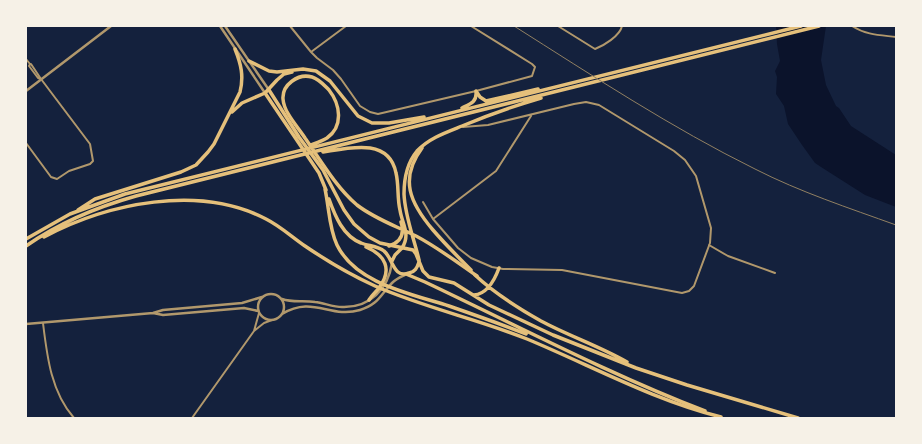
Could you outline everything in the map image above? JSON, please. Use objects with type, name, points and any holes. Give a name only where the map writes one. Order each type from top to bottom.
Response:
[{"type":"highway","points":[[26,247],[45,234],[67,222],[114,203],[142,195],[572,88],[762,38],[801,26]]},
{"type":"highway","points":[[70,214],[125,194],[549,88],[819,26]]},
{"type":"highway","points":[[221,130],[238,97],[242,84],[241,68],[235,49]]},
{"type":"highway","points":[[249,61],[269,71],[277,72],[303,69],[316,71],[326,78],[358,116],[372,123],[389,123],[447,114]]},
{"type":"highway","points":[[26,239],[95,199],[191,168],[208,152],[230,114],[238,106],[267,91],[284,74],[303,69]]},
{"type":"highway","points":[[297,151],[328,138],[335,130],[339,119],[338,108],[331,93],[321,82],[309,76],[301,77],[292,81],[286,87],[283,95],[287,112],[301,136]]},
{"type":"highway","points":[[476,91],[480,97],[486,101],[532,90],[549,88]]},
{"type":"highway","points":[[406,274],[415,270],[419,261],[404,201],[406,176],[413,157],[425,143],[458,127],[498,112],[572,88]]},
{"type":"highway","points":[[267,91],[321,165],[340,188],[365,211],[380,220],[427,242],[541,321],[615,355],[636,368]]},
{"type":"highway","points":[[267,91],[294,138],[321,178],[340,225],[350,236],[380,255],[383,259],[386,267],[386,274],[379,289],[368,300]]},
{"type":"highway","points":[[454,112],[473,102],[476,99],[476,91]]},
{"type":"highway","points":[[425,143],[412,166],[409,179],[412,198],[416,208],[431,228],[476,276]]},
{"type":"highway","points":[[300,155],[360,147],[372,148],[382,152],[390,160],[395,169],[403,230],[402,237],[397,243],[389,246]]},
{"type":"highway","points":[[321,165],[346,213],[354,224],[369,237],[389,246],[413,250],[424,273],[430,277],[454,283],[489,305],[528,324],[636,368],[727,398],[798,418]]},
{"type":"highway","points":[[325,189],[332,229],[337,246],[353,266],[377,281],[396,289],[544,340]]},
{"type":"highway","points":[[26,247],[69,225],[119,208],[165,201],[206,202],[244,209],[278,226],[334,265],[374,286],[519,336],[648,393],[722,418]]},
{"type":"highway","points":[[392,262],[394,255],[402,248],[406,239],[406,231],[402,220]]},
{"type":"highway","points":[[362,244],[381,249],[388,254],[397,271],[425,282],[643,386],[722,418]]},
{"type":"highway","points":[[474,296],[483,293],[489,286],[499,268]]},
{"type":"street","points":[[26,90],[111,26]]},
{"type":"street","points":[[220,26],[235,49],[267,91]]},
{"type":"street","points":[[225,26],[267,91]]},
{"type":"street","points":[[290,26],[311,52],[333,70],[341,79],[360,106],[370,112],[378,114],[476,91],[529,77],[534,73],[534,67],[532,64],[471,26]]},
{"type":"street","points":[[311,52],[346,26]]},
{"type":"street","points":[[558,26],[595,49],[599,48],[619,33],[622,26]]},
{"type":"street","points":[[852,26],[869,34],[896,36]]},
{"type":"street","points":[[26,59],[30,64],[32,64],[41,79],[90,144],[93,161],[90,164],[69,171],[57,179],[51,177],[26,143]]},
{"type":"street","points":[[423,202],[451,241],[462,252],[482,263],[499,268],[562,270],[629,284],[685,293],[694,286],[709,245],[711,226],[696,176],[685,160],[674,152],[602,107],[594,103],[586,102],[485,125],[458,127]]},
{"type":"street","points":[[434,219],[496,171],[532,115]]},
{"type":"street","points":[[709,245],[728,256],[775,274]]},
{"type":"street","points":[[26,324],[153,313],[163,310],[242,303],[271,293],[290,302],[307,301],[343,307],[355,306],[377,295],[385,285],[392,262]]},
{"type":"street","points":[[192,418],[254,331],[264,323],[276,319],[282,314],[297,307],[308,306],[342,313],[360,310],[375,302],[384,294],[392,283],[406,274]]},
{"type":"street","points":[[254,331],[258,304],[262,297]]},
{"type":"street","points":[[282,299],[284,306],[282,314]]},
{"type":"street","points":[[153,313],[163,315],[244,308],[258,312],[264,318],[272,320]]},
{"type":"street","points":[[43,322],[52,378],[61,401],[74,418]]},
{"type":"water","points":[[776,26],[826,26],[821,60],[826,85],[836,106],[851,126],[896,155],[896,207],[865,195],[815,163],[788,124],[784,106],[776,94],[777,77],[775,71],[780,61]]},
{"type":"railway","points":[[514,26],[633,101],[724,153],[789,185],[896,225]]}]
